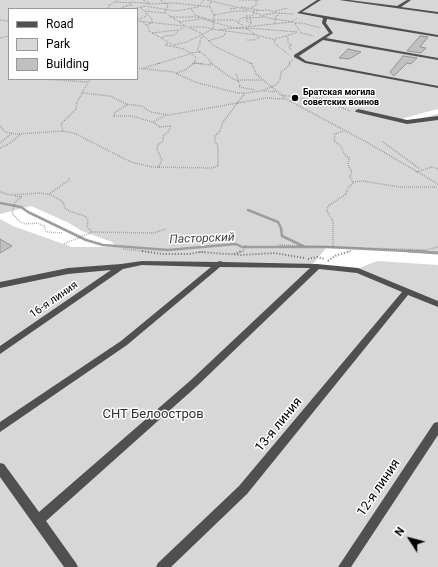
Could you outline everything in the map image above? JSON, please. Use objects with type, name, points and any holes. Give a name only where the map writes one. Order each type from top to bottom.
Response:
[{"type":"street","points":[[299,14],[319,0]]},
{"type":"street","points":[[342,0],[438,12]]},
{"type":"street","points":[[397,8],[409,0]]},
{"type":"street","points":[[299,14],[438,36]]},
{"type":"street","points":[[325,18],[324,23],[331,33],[296,56],[305,62],[438,87]]},
{"type":"street","points":[[323,39],[438,59]]},
{"type":"street","points":[[358,111],[375,114],[402,122],[438,118]]},
{"type":"street","points":[[0,285],[68,271],[122,267],[142,263],[320,265],[358,271],[438,304]]},
{"type":"street","points":[[0,428],[124,343],[220,263]]},
{"type":"street","points":[[38,520],[194,383],[320,265]]},
{"type":"street","name":"16-я линия","points":[[0,351],[122,267]]},
{"type":"street","name":"13-я линия","points":[[162,567],[243,490],[407,291]]},
{"type":"street","name":"12-я линия","points":[[344,567],[438,426]]},
{"type":"street","points":[[0,468],[72,567]]},
{"type":"path","points":[[108,8],[108,6],[118,0]]},
{"type":"path","points":[[143,0],[152,4]]},
{"type":"path","points":[[160,0],[166,3]]},
{"type":"path","points":[[166,0],[168,2],[166,3],[168,6],[166,12],[170,17],[202,34],[208,42],[252,64],[256,74],[280,95],[370,144],[438,184]]},
{"type":"path","points":[[144,6],[176,11],[200,6],[204,0]]},
{"type":"path","points":[[207,0],[248,10],[268,18]]},
{"type":"path","points":[[211,20],[214,15],[248,10],[256,5],[255,2],[258,0],[239,0]]},
{"type":"path","points":[[212,1],[210,6],[214,15]]},
{"type":"path","points":[[116,2],[210,6]]},
{"type":"path","points":[[142,3],[146,2]]},
{"type":"path","points":[[122,8],[132,5],[130,3]]},
{"type":"path","points":[[137,8],[152,4]]},
{"type":"path","points":[[144,11],[151,6],[158,4]]},
{"type":"path","points":[[201,4],[210,6]]},
{"type":"path","points":[[144,6],[141,8],[151,17],[152,22]]},
{"type":"path","points":[[230,9],[251,8],[266,11]]},
{"type":"path","points":[[238,11],[273,11],[288,8]]},
{"type":"path","points":[[191,9],[195,15],[211,20],[213,29]]},
{"type":"path","points":[[144,11],[166,12]]},
{"type":"path","points":[[138,20],[147,13]]},
{"type":"path","points":[[218,30],[232,27],[262,26],[291,22],[297,18],[296,15],[299,14],[276,13],[225,20]]},
{"type":"path","points":[[269,30],[267,27],[273,24],[276,19],[275,17],[283,13]]},
{"type":"path","points":[[190,17],[195,15]]},
{"type":"path","points":[[170,17],[190,17],[232,27],[301,32],[323,39]]},
{"type":"path","points":[[244,17],[268,18],[302,23],[331,31]]},
{"type":"path","points":[[239,22],[241,18]]},
{"type":"path","points":[[248,18],[246,21],[251,23]]},
{"type":"path","points":[[248,18],[251,23]]},
{"type":"path","points":[[179,22],[233,20],[239,22],[238,24],[246,27],[260,37],[274,39],[286,36],[299,29]]},
{"type":"path","points":[[138,21],[174,26],[204,27],[256,35]]},
{"type":"path","points":[[143,22],[152,33],[174,45],[187,42],[202,34],[207,34],[213,29]]},
{"type":"path","points":[[146,25],[152,22]]},
{"type":"path","points":[[246,27],[251,25],[251,23]]},
{"type":"path","points":[[295,23],[301,32]]},
{"type":"path","points":[[162,38],[165,36],[175,35],[186,26]]},
{"type":"path","points":[[152,33],[180,30]]},
{"type":"path","points":[[208,42],[224,36],[226,31]]},
{"type":"path","points":[[289,34],[298,32]]},
{"type":"path","points":[[202,34],[197,50],[206,56],[211,65]]},
{"type":"path","points":[[286,36],[288,38],[288,43],[292,45],[288,47],[293,51]]},
{"type":"path","points":[[247,40],[254,40],[260,37]]},
{"type":"path","points":[[274,39],[274,43],[286,53],[296,56]]},
{"type":"path","points":[[168,43],[165,45],[184,49],[196,58],[194,63]]},
{"type":"path","points":[[143,68],[189,53],[200,52]]},
{"type":"path","points":[[138,68],[176,73],[198,82],[245,94],[272,87],[280,80],[281,72],[290,65],[289,62],[296,56]]},
{"type":"path","points":[[176,73],[185,70],[194,63],[211,65],[238,81],[263,80]]},
{"type":"path","points":[[236,74],[240,87]]},
{"type":"path","points":[[55,80],[87,82],[83,93],[77,102],[76,109],[61,124],[63,131]]},
{"type":"path","points":[[240,87],[276,92]]},
{"type":"path","points":[[235,92],[240,87]]},
{"type":"path","points":[[83,93],[110,96],[130,104],[142,106],[151,112],[166,115]]},
{"type":"path","points":[[0,126],[5,132],[21,134],[63,131],[82,137],[111,154],[131,162],[158,168],[204,169],[218,166],[218,149],[215,142],[215,136],[220,131],[223,122],[245,94]]},
{"type":"path","points":[[280,95],[300,101]]},
{"type":"path","points":[[153,122],[166,115],[266,98],[286,99]]},
{"type":"path","points":[[289,101],[319,98],[347,110],[358,111]]},
{"type":"path","points":[[296,105],[300,101]]},
{"type":"path","points":[[130,104],[125,105],[115,112],[114,116],[132,116],[153,122],[160,127],[171,126],[168,132],[163,136],[163,142],[158,145],[157,149],[162,160],[158,168]]},
{"type":"path","points":[[345,131],[336,134],[334,141],[340,145],[345,155],[349,158],[348,164],[352,172],[350,176],[353,182]]},
{"type":"path","points":[[0,143],[12,133]]},
{"type":"path","points":[[0,148],[9,144],[21,134]]},
{"type":"path","points":[[383,142],[420,170]]},
{"type":"path","points":[[416,172],[432,167],[438,169]]},
{"type":"path","points":[[49,194],[68,180],[69,177]]},
{"type":"path","points":[[333,246],[333,221],[327,211],[328,206],[346,194],[348,188],[353,182],[363,181],[399,187],[438,187]]},
{"type":"path","points":[[0,192],[21,197],[14,205],[12,213],[20,222],[26,224],[37,223],[44,226],[46,232],[62,233]]},
{"type":"path","points":[[14,195],[41,193],[49,194],[60,199],[69,211],[85,216],[88,220],[88,227],[92,232]]},
{"type":"path","points":[[64,244],[92,232],[153,233],[166,230]]},
{"type":"path","points":[[278,245],[426,250],[438,247]]},
{"type":"path","points":[[233,255],[243,251],[246,247]]},
{"type":"path","points":[[122,248],[162,254],[190,254],[200,252],[233,255],[276,253],[307,259],[317,257],[328,260]]},
{"type":"path","points":[[320,265],[335,256],[348,254],[351,250]]},
{"type":"green space","name":"СНТ Белоостров","points":[[0,0],[438,0],[438,109],[404,118],[403,120],[413,120],[438,114],[438,253],[327,247],[311,266],[354,270],[377,261],[438,265],[438,567],[0,567],[0,219],[13,226],[72,247],[117,247],[112,242],[82,231],[69,223],[31,206],[0,214]]},
{"type":"building","points":[[420,36],[428,37],[420,47],[426,48],[421,53],[407,51]]},
{"type":"building","points":[[348,49],[361,52],[349,59],[339,58]]},
{"type":"building","points":[[403,56],[417,58],[411,64],[407,63],[394,76],[390,72]]},
{"type":"building","points":[[0,239],[12,246],[0,253]]},
{"type":"waterway","name":"Пасторский","points":[[0,203],[21,207],[28,212],[86,240],[103,245],[168,250],[236,244],[242,247],[327,247],[414,251]]},
{"type":"waterway","points":[[248,210],[278,222],[281,228],[282,236],[303,246]]},
{"type":"waterway","name":"Пасторский","points":[[409,251],[414,251]]},
{"type":"waterway","name":"Пасторский","points":[[414,251],[427,252]]},
{"type":"waterway","name":"Пасторский","points":[[414,251],[438,253]]},
{"type":"place","name":"Братская могила советских воинов","points":[[295,98]]}]
